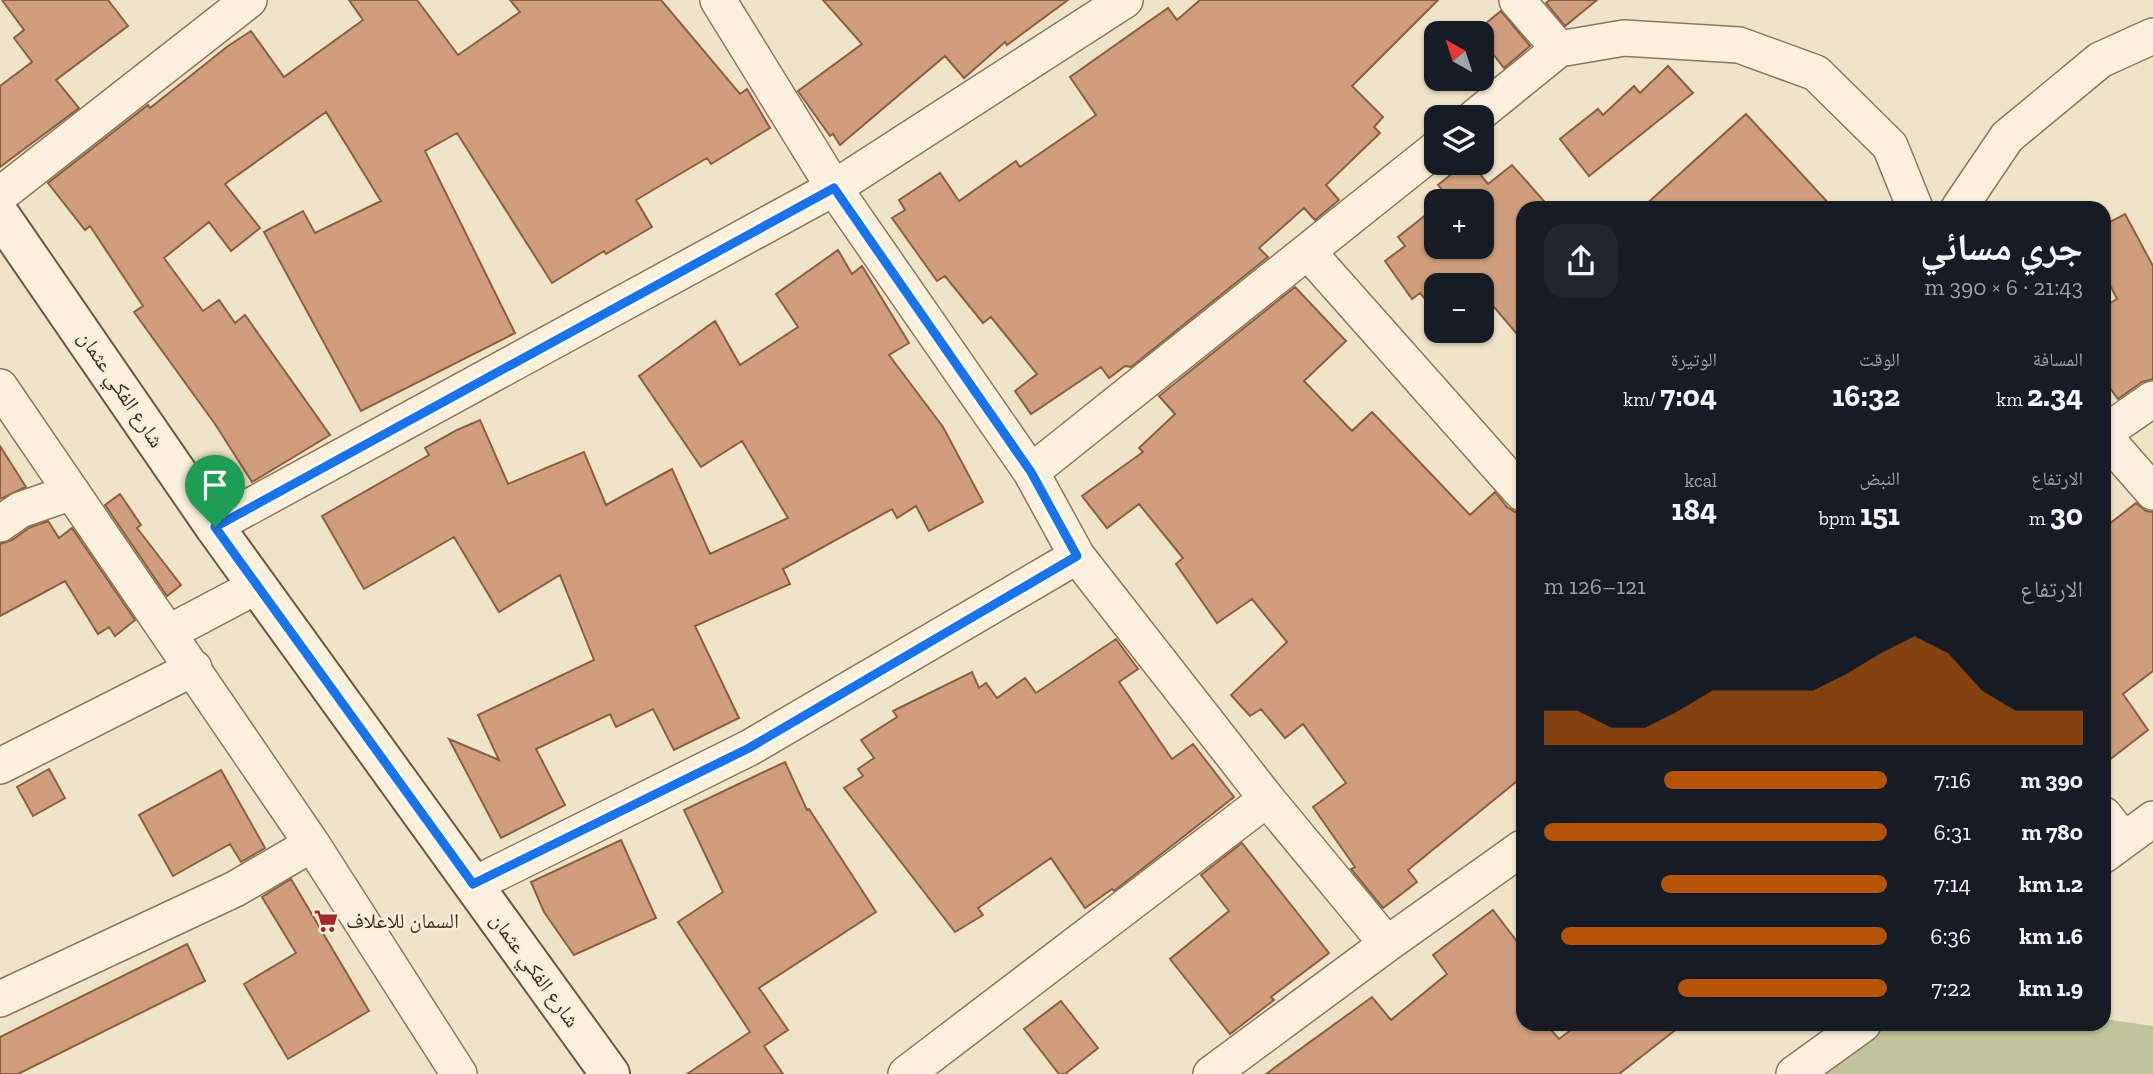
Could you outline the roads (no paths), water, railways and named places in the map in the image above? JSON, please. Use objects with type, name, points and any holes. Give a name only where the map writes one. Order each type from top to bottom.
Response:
[{"type":"street","points":[[0,195],[249,0]]},
{"type":"street","points":[[718,0],[834,188],[1031,472],[1077,556],[1267,799],[1387,944]]},
{"type":"street","points":[[215,527],[834,188],[1125,0]]},
{"type":"street","points":[[1517,0],[1559,50]]},
{"type":"street","points":[[1964,201],[2007,137],[2100,60],[2153,36]]},
{"type":"street","points":[[1490,105],[1559,50],[1624,38],[1739,45],[1816,73],[1890,146],[1912,201]]},
{"type":"street","points":[[1031,472],[1424,158]]},
{"type":"street","name":"شارع الفكي عثمان","points":[[0,215],[215,527],[610,1074]]},
{"type":"street","points":[[1308,252],[1516,486]]},
{"type":"street","points":[[0,387],[170,632],[312,844],[459,1074]]},
{"type":"street","points":[[2111,430],[2153,399]]},
{"type":"street","points":[[2111,443],[2153,492]]},
{"type":"street","points":[[0,524],[20,510],[72,492]]},
{"type":"street","points":[[473,884],[749,748],[1077,556]]},
{"type":"street","points":[[170,632],[257,586]]},
{"type":"street","points":[[0,766],[194,668]]},
{"type":"street","points":[[906,1074],[1267,799]]},
{"type":"street","points":[[2111,837],[2153,819]]},
{"type":"street","points":[[0,999],[235,889],[312,844]]},
{"type":"street","points":[[1211,1074],[1516,852]]},
{"type":"street","points":[[1794,1074],[1853,1031]]},
{"type":"place","name":"السمان للاعلاف","points":[[326,921]]}]
